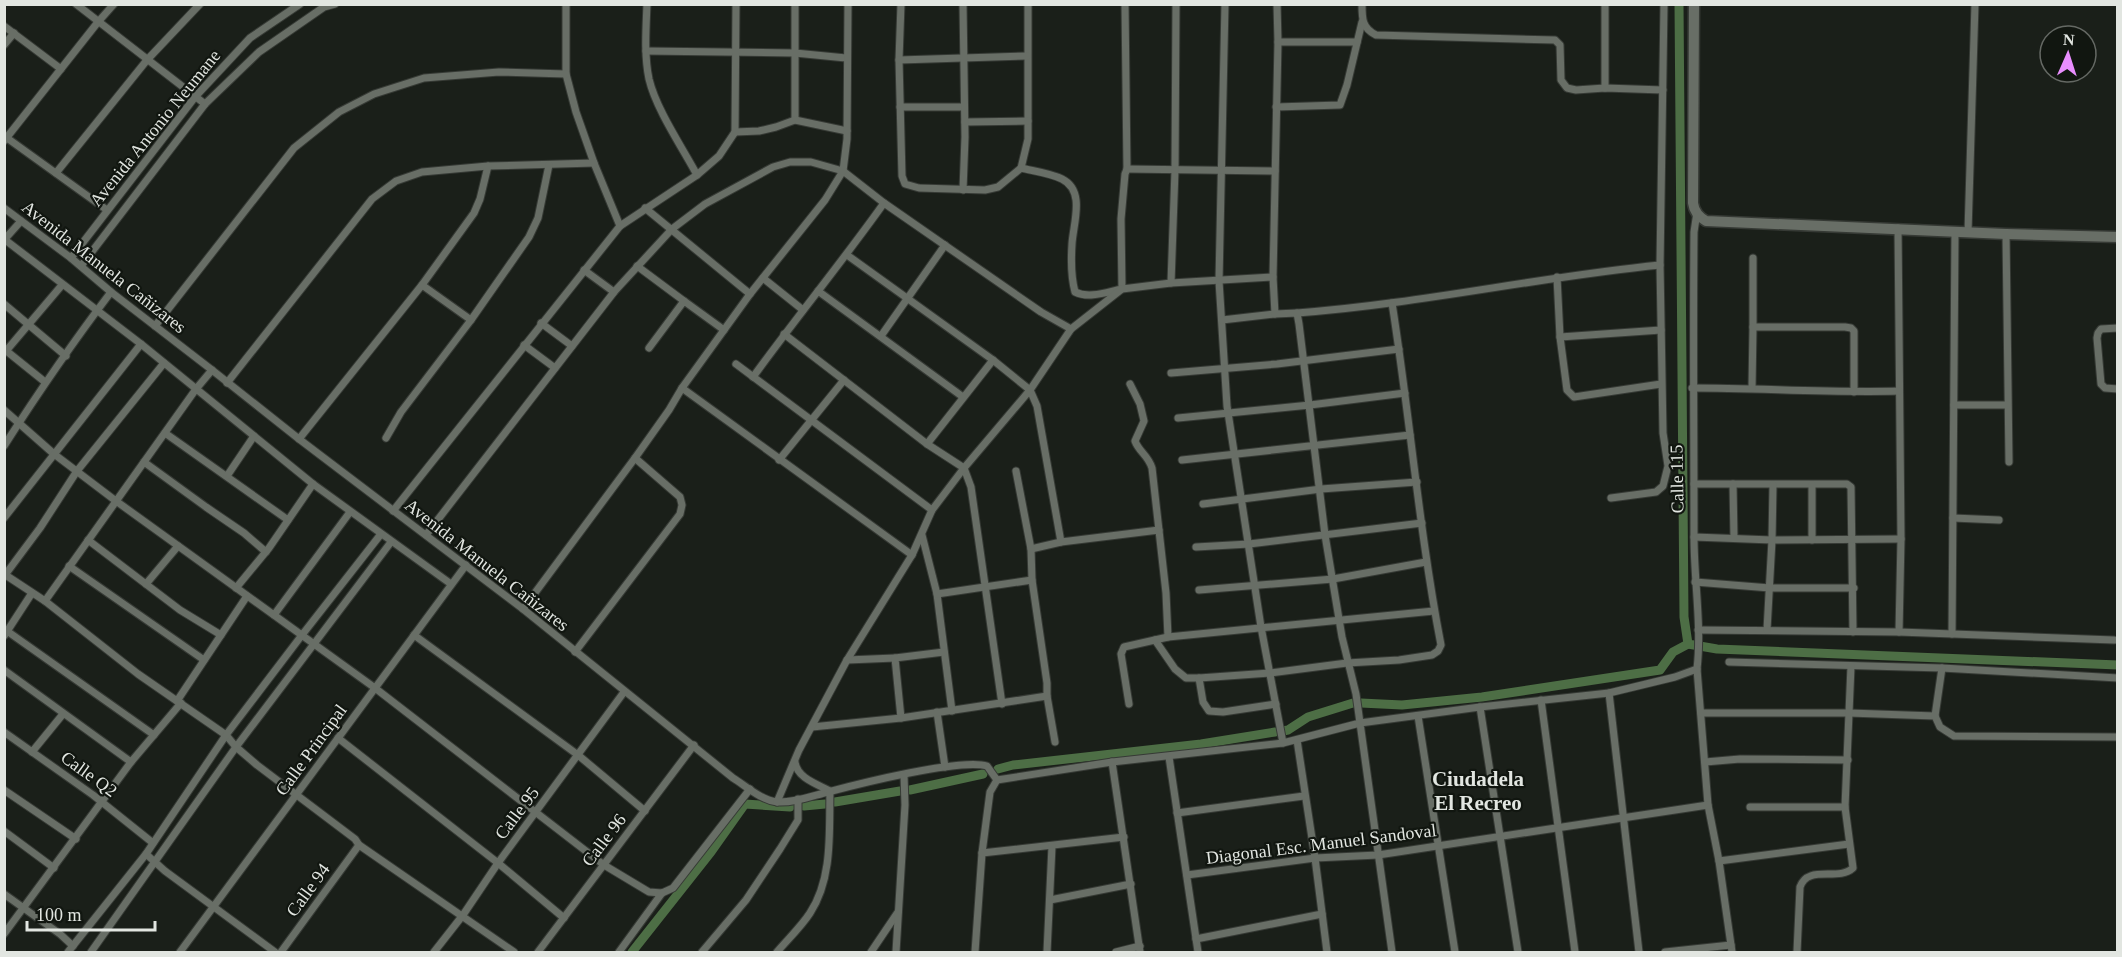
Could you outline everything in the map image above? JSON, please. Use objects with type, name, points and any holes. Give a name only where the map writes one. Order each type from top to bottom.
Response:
[{"type":"street","points":[[76,4],[205,104]]},
{"type":"street","points":[[107,210],[6,140],[114,4]]},
{"type":"street","points":[[56,173],[147,60],[200,4]]},
{"type":"street","name":"Avenida Antonio Neumane","points":[[71,258],[195,97],[250,38],[300,4]]},
{"type":"street","name":"Avenida Antonio Neumane","points":[[81,266],[205,104],[259,52],[323,6],[334,4]]},
{"type":"street","points":[[566,4],[566,74],[576,112],[594,163],[620,226]]},
{"type":"street","points":[[647,4],[646,51],[649,78],[656,98],[697,175]]},
{"type":"street","points":[[393,511],[620,226],[697,175],[719,156],[735,132],[736,4]]},
{"type":"street","points":[[795,4],[795,120]]},
{"type":"street","points":[[523,609],[635,458],[750,294],[825,200],[843,171],[847,153],[848,4]]},
{"type":"street","points":[[901,4],[899,60],[902,176],[905,184],[919,188],[963,190],[985,190],[998,187],[1021,168],[1028,139],[1028,4]]},
{"type":"street","points":[[963,4],[965,123],[963,190]]},
{"type":"street","points":[[1122,290],[1121,219],[1127,169],[1125,4]]},
{"type":"street","points":[[1171,283],[1176,4]]},
{"type":"street","points":[[1225,4],[1219,281],[1228,413],[1261,627],[1283,743]]},
{"type":"street","points":[[1275,314],[1272,277],[1277,4]]},
{"type":"street","points":[[1276,107],[1340,105],[1362,22],[1362,4]]},
{"type":"street","points":[[1605,4],[1605,88]]},
{"type":"street","points":[[1611,498],[1656,492],[1667,478],[1661,384],[1660,265],[1664,4]]},
{"type":"street","name":"Calle 115","points":[[1694,4],[1693,203],[1697,213],[1694,232],[1692,388],[1695,582],[1699,651],[1697,669],[1708,805],[1732,949]]},
{"type":"street","points":[[1968,232],[1975,4]]},
{"type":"street","points":[[1362,22],[1376,35],[1555,40],[1560,45],[1561,80],[1565,86],[1576,90],[1605,88],[1663,90]]},
{"type":"street","points":[[4,26],[61,69]]},
{"type":"street","points":[[4,45],[14,33]]},
{"type":"street","points":[[1278,42],[1357,42]]},
{"type":"street","points":[[646,51],[795,53],[846,58]]},
{"type":"street","points":[[899,60],[1027,56]]},
{"type":"street","points":[[155,327],[294,148],[339,112],[374,94],[424,78],[499,72],[566,74]]},
{"type":"street","points":[[900,107],[964,107]]},
{"type":"street","points":[[735,132],[759,131],[795,120],[847,131]]},
{"type":"street","points":[[965,123],[1028,121]]},
{"type":"street","points":[[426,535],[614,292],[637,266],[672,229],[705,204],[774,167],[790,162],[811,162],[843,171],[1041,312],[1071,329]]},
{"type":"street","points":[[227,383],[372,199],[396,181],[422,172],[488,166],[594,163]]},
{"type":"street","points":[[386,438],[401,412],[471,320],[529,237],[538,218],[549,165]]},
{"type":"street","points":[[299,439],[422,285],[474,213],[488,166]]},
{"type":"street","points":[[1021,168],[1061,178],[1069,184],[1075,194],[1076,213],[1072,245],[1075,292],[1081,295],[1171,283],[1272,277]]},
{"type":"street","points":[[1127,169],[1275,171]]},
{"type":"street","points":[[753,377],[847,255],[884,202]]},
{"type":"street","name":"Avenida Manuela Cañizares","points":[[4,208],[19,224],[81,266],[109,295],[155,327],[210,372],[523,609],[733,778],[764,798],[777,802]]},
{"type":"street","points":[[645,208],[750,294]]},
{"type":"street","points":[[1697,213],[1706,221],[2118,237]]},
{"type":"street","points":[[19,224],[6,239],[62,285],[197,387],[313,484],[451,584]]},
{"type":"street","points":[[1898,228],[1901,539],[1899,632]]},
{"type":"street","points":[[1952,633],[1955,232]]},
{"type":"street","points":[[2006,234],[2009,462]]},
{"type":"street","points":[[880,336],[945,245]]},
{"type":"street","points":[[847,255],[993,360],[1030,390],[1037,406],[1061,542]]},
{"type":"street","points":[[1752,388],[1753,258]]},
{"type":"street","points":[[1222,320],[1345,310],[1499,288],[1557,277],[1660,265]]},
{"type":"street","points":[[637,266],[724,330]]},
{"type":"street","points":[[584,270],[614,292]]},
{"type":"street","points":[[1557,277],[1560,338],[1567,390],[1574,397],[1661,384]]},
{"type":"street","points":[[763,278],[803,310]]},
{"type":"street","points":[[45,382],[5,350],[62,285]]},
{"type":"street","points":[[422,285],[471,320]]},
{"type":"street","points":[[777,802],[812,727],[848,660],[912,555],[932,510],[1030,390],[1071,329],[1122,290]]},
{"type":"street","points":[[818,291],[963,397]]},
{"type":"street","points":[[4,446],[45,382],[109,295]]},
{"type":"street","points":[[649,348],[684,301]]},
{"type":"street","points":[[1155,640],[1175,669],[1186,678],[1270,673],[1347,663],[1400,660],[1435,654],[1440,645],[1426,562],[1406,393],[1392,303]]},
{"type":"street","points":[[4,304],[66,356]]},
{"type":"street","points":[[1297,313],[1305,361],[1325,535],[1347,663],[1356,694],[1392,952]]},
{"type":"street","points":[[541,323],[572,346]]},
{"type":"street","points":[[1753,327],[1851,328],[1854,331],[1854,392]]},
{"type":"street","points":[[2118,328],[2101,329],[2097,338],[2101,384],[2105,388],[2118,389]]},
{"type":"street","points":[[1560,338],[1661,330]]},
{"type":"street","points":[[784,334],[927,444],[964,468],[971,487],[1002,704]]},
{"type":"street","points":[[4,518],[141,344]]},
{"type":"street","points":[[524,345],[555,368]]},
{"type":"street","points":[[1171,373],[1305,361],[1399,349]]},
{"type":"street","points":[[927,444],[993,360]]},
{"type":"street","points":[[164,363],[77,471],[40,528],[5,575],[45,601],[138,674],[226,735],[236,747],[296,796],[355,839],[359,845],[514,952]]},
{"type":"street","points":[[736,364],[932,510]]},
{"type":"street","points":[[45,601],[210,372]]},
{"type":"street","points":[[779,460],[844,380]]},
{"type":"street","points":[[1130,384],[1140,404],[1144,421],[1135,441],[1148,456],[1152,468],[1166,594],[1168,637]]},
{"type":"street","points":[[682,388],[912,555]]},
{"type":"street","points":[[1692,388],[1899,391]]},
{"type":"street","points":[[1178,418],[1406,393]]},
{"type":"street","points":[[1954,405],[2007,405]]},
{"type":"street","points":[[4,410],[54,454],[116,501],[375,688],[604,865],[649,892],[662,893],[673,888],[750,789]]},
{"type":"street","points":[[165,433],[288,519]]},
{"type":"street","points":[[1182,460],[1235,456],[1410,435]]},
{"type":"street","points":[[227,476],[254,436]]},
{"type":"street","points":[[575,652],[680,514],[682,505],[680,497],[635,458]]},
{"type":"street","points":[[144,462],[244,533],[266,552]]},
{"type":"street","points":[[1016,471],[1031,549],[1032,580],[1055,742]]},
{"type":"street","points":[[1203,504],[1321,489],[1417,482]]},
{"type":"street","points":[[1694,483],[1847,484],[1851,487],[1853,632]]},
{"type":"street","points":[[236,588],[266,552],[313,484]]},
{"type":"street","points":[[1733,484],[1734,538]]},
{"type":"street","points":[[1767,630],[1773,485]]},
{"type":"street","points":[[1812,485],[1812,540]]},
{"type":"street","points":[[274,615],[350,512]]},
{"type":"street","points":[[1953,518],[1999,520]]},
{"type":"street","points":[[1196,547],[1249,544],[1422,523]]},
{"type":"street","points":[[1031,549],[1061,542],[1159,530]]},
{"type":"street","points":[[4,894],[60,934],[71,949],[146,854],[226,735],[381,534]]},
{"type":"street","points":[[922,535],[937,594],[952,711]]},
{"type":"street","points":[[1694,537],[1772,540],[1901,539]]},
{"type":"street","points":[[88,540],[180,610],[220,635]]},
{"type":"street","points":[[91,952],[236,747],[391,542]]},
{"type":"street","points":[[146,584],[178,546]]},
{"type":"street","points":[[1198,590],[1333,579],[1426,562]]},
{"type":"street","name":"Calle Principal","points":[[180,952],[466,565]]},
{"type":"street","points":[[69,566],[204,660]]},
{"type":"street","points":[[937,594],[1032,580]]},
{"type":"street","points":[[1695,582],[1770,588],[1854,588]]},
{"type":"street","points":[[32,593],[6,633],[154,735]]},
{"type":"street","points":[[4,934],[179,702],[247,596]]},
{"type":"street","points":[[1129,704],[1121,654],[1124,647],[1168,637],[1434,611]]},
{"type":"street","points":[[1698,633],[1767,630],[1899,632],[2114,640]]},
{"type":"street","points":[[414,636],[578,755],[645,811]]},
{"type":"street","points":[[848,660],[895,658],[944,652]]},
{"type":"street","points":[[895,658],[901,718]]},
{"type":"street","points":[[1729,662],[2118,678]]},
{"type":"street","points":[[1797,952],[1802,882],[1810,876],[1851,871],[1853,868],[1845,807],[1851,666]]},
{"type":"street","points":[[996,777],[1283,743],[1360,723],[1480,706],[1609,693],[1675,677],[1697,669]]},
{"type":"street","points":[[1942,669],[1935,716],[1940,726],[1954,736],[2118,737]]},
{"type":"street","points":[[4,670],[132,762]]},
{"type":"street","points":[[1199,678],[1203,702],[1209,711],[1223,712],[1276,704]]},
{"type":"street","name":"Calle 95","points":[[434,952],[624,692]]},
{"type":"street","points":[[1609,693],[1639,952]]},
{"type":"street","points":[[812,727],[901,718],[1047,696]]},
{"type":"street","points":[[1541,700],[1575,952]]},
{"type":"street","points":[[1480,706],[1518,952]]},
{"type":"street","points":[[937,712],[945,767]]},
{"type":"street","points":[[1701,713],[1849,713],[1935,716]]},
{"type":"street","points":[[32,752],[63,714]]},
{"type":"street","points":[[1418,716],[1455,952]]},
{"type":"street","name":"Calle Q2","points":[[4,732],[103,803],[153,843]]},
{"type":"street","points":[[338,738],[498,863],[564,918]]},
{"type":"street","points":[[1297,740],[1327,952]]},
{"type":"street","name":"Calle 96","points":[[538,952],[694,745]]},
{"type":"street","points":[[1169,757],[1198,952]]},
{"type":"street","points":[[1705,762],[1740,759],[1848,760]]},
{"type":"street","points":[[795,761],[795,768],[801,775],[830,791]]},
{"type":"street","points":[[1112,762],[1140,949],[1116,952]]},
{"type":"street","points":[[777,802],[945,767],[983,764],[996,777]]},
{"type":"street","points":[[896,952],[905,805],[904,775]]},
{"type":"street","points":[[975,952],[982,853],[990,792],[996,777]]},
{"type":"street","points":[[4,789],[76,839]]},
{"type":"street","points":[[777,952],[810,913],[824,884],[830,834],[830,791]]},
{"type":"street","points":[[1177,813],[1304,796]]},
{"type":"street","points":[[702,952],[746,900],[780,849],[798,820],[798,799]]},
{"type":"street","name":"Diagonal Esc. Manuel Sandoval","points":[[1186,875],[1315,858],[1378,855],[1708,805]]},
{"type":"street","points":[[1750,807],[1845,807]]},
{"type":"street","points":[[4,831],[54,868]]},
{"type":"street","points":[[982,853],[1124,837]]},
{"type":"street","points":[[1719,861],[1849,844]]},
{"type":"street","name":"Calle 94","points":[[281,952],[359,845]]},
{"type":"street","points":[[1047,952],[1052,846]]},
{"type":"street","points":[[146,854],[275,952]]},
{"type":"street","points":[[1050,900],[1131,884]]},
{"type":"street","points":[[619,952],[662,893]]},
{"type":"street","points":[[871,952],[899,909]]},
{"type":"street","points":[[1196,939],[1322,914]]},
{"type":"street","points":[[1665,952],[1732,949]]},
{"type":"waterway","points":[[1679,4],[1684,617],[1688,644],[1717,649],[2118,665]]},
{"type":"waterway","points":[[1361,703],[1402,705],[1482,697],[1660,670],[1673,652],[1688,644]]},
{"type":"waterway","points":[[1283,731],[1308,717],[1353,703]]},
{"type":"waterway","points":[[998,769],[1013,765],[1201,744],[1275,732]]},
{"type":"waterway","points":[[910,790],[983,774]]},
{"type":"waterway","points":[[835,802],[900,791]]},
{"type":"waterway","points":[[632,952],[711,852],[745,804],[790,807]]},
{"type":"waterway","points":[[804,806],[825,804]]},
{"type":"district","name":"Ciudadela El Recreo","points":[[1478,791]]}]
